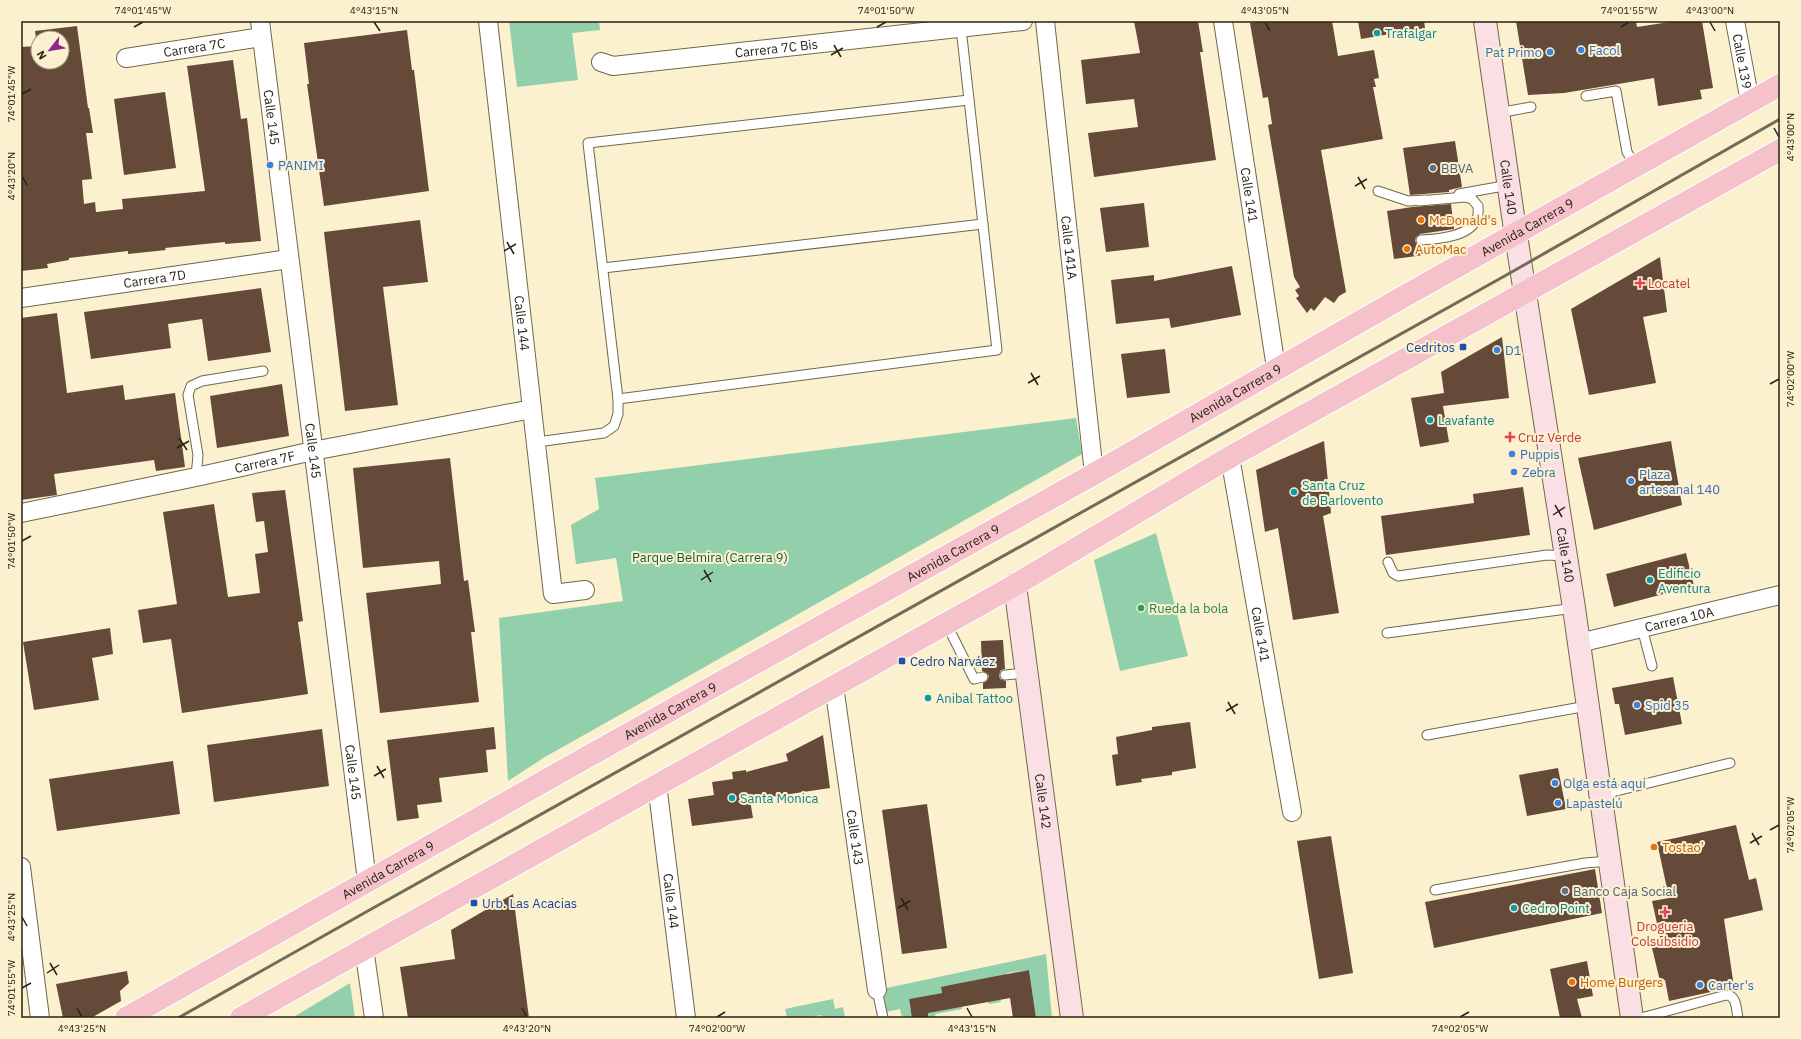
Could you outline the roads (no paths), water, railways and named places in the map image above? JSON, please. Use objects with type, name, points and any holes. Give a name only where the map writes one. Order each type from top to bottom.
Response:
[{"type":"main road","name":"Avenida Carrera 9","points":[[126,1018],[367,881],[1094,474],[1276,368],[1780,85]]},
{"type":"main road","points":[[241,1018],[1015,585],[1230,457],[1780,150]]},
{"type":"street","name":"Calle 144","points":[[488,21],[532,410],[537,442],[553,594],[585,590]]},
{"type":"street","name":"Carrera 7C Bis","points":[[601,62],[613,66],[1023,21]]},
{"type":"street","name":"Calle 141A","points":[[1045,21],[1094,474]]},
{"type":"street","name":"Calle 141","points":[[1223,21],[1276,368]]},
{"type":"street","name":"Calle 140","points":[[1485,21],[1574,608],[1632,1018]]},
{"type":"street","name":"Calle 139","points":[[1735,21],[1750,102]]},
{"type":"street","name":"Carrera 7C","points":[[126,58],[260,29]]},
{"type":"street","name":"Calle 145","points":[[260,29],[367,881]]},
{"type":"street","name":"Carrera 7D","points":[[21,298],[289,259]]},
{"type":"street","name":"Carrera 7F","points":[[21,513],[313,451],[532,410]]},
{"type":"street","name":"Calle 141","points":[[1230,457],[1292,812]]},
{"type":"street","name":"Calle 142","points":[[1015,585],[1016,674],[1072,1018]]},
{"type":"street","name":"Carrera 10A","points":[[1578,643],[1780,595]]},
{"type":"street","name":"Calle 143","points":[[834,686],[878,990]]},
{"type":"street","name":"Calle 144","points":[[657,784],[686,1018]]},
{"type":"street","points":[[21,867],[40,1018]]},
{"type":"street","points":[[364,948],[374,1018]]},
{"type":"lane","points":[[618,399],[997,350],[961,28]]},
{"type":"lane","points":[[1586,96],[1616,91],[1627,152],[1636,167]]},
{"type":"lane","points":[[537,442],[604,433],[614,426],[618,414],[618,399],[588,143],[969,100]]},
{"type":"lane","points":[[1498,113],[1531,107]]},
{"type":"lane","points":[[1418,201],[1509,185]]},
{"type":"lane","points":[[1378,191],[1408,201],[1465,197],[1472,199],[1478,206],[1478,218],[1471,227],[1449,237],[1421,240]]},
{"type":"lane","points":[[603,268],[983,224]]},
{"type":"lane","points":[[196,477],[198,455],[188,395],[191,386],[202,381],[263,371]]},
{"type":"lane","points":[[1388,562],[1393,573],[1398,576],[1547,555],[1566,556]]},
{"type":"lane","points":[[1387,633],[1574,608]]},
{"type":"lane","points":[[946,623],[974,678],[983,677]]},
{"type":"lane","points":[[1642,628],[1652,666]]},
{"type":"lane","points":[[1427,735],[1587,706]]},
{"type":"lane","points":[[1600,795],[1730,763]]},
{"type":"lane","points":[[1435,890],[1585,863],[1610,861]]},
{"type":"lane","points":[[878,990],[883,1018]]},
{"type":"lane","points":[[1641,1018],[1671,1014],[1730,995],[1734,998],[1738,1018]]},
{"type":"railway","points":[[178,1018],[1510,273],[1780,119]]},
{"type":"place","name":"Trafalgar","points":[[1377,33]]},
{"type":"place","name":"Facol","points":[[1581,50]]},
{"type":"place","name":"Pat Primo","points":[[1550,52]]},
{"type":"place","name":"PANIMI","points":[[270,165]]},
{"type":"place","name":"BBVA","points":[[1433,168]]},
{"type":"place","name":"McDonald's","points":[[1421,220]]},
{"type":"place","name":"AutoMac","points":[[1407,249]]},
{"type":"place","name":"Locatel","points":[[1640,283]]},
{"type":"place","name":"Cedritos","points":[[1463,347]]},
{"type":"place","name":"D1","points":[[1497,350]]},
{"type":"place","name":"Lavafante","points":[[1430,420]]},
{"type":"place","name":"Cruz Verde","points":[[1510,437]]},
{"type":"place","name":"Puppis","points":[[1512,454]]},
{"type":"place","name":"Zebra","points":[[1514,472]]},
{"type":"place","name":"Plaza artesanal 140","points":[[1631,481]]},
{"type":"place","name":"Santa Cruz de Barlovento","points":[[1294,492]]},
{"type":"place","name":"Edificio Aventura","points":[[1650,580]]},
{"type":"place","name":"Rueda la bola","points":[[1141,608]]},
{"type":"place","name":"Cedro Narváez","points":[[902,661]]},
{"type":"place","name":"Anibal Tattoo","points":[[928,698]]},
{"type":"place","name":"Spid 35","points":[[1637,705]]},
{"type":"place","name":"Olga está aquí","points":[[1555,783]]},
{"type":"place","name":"Santa Monica","points":[[732,798]]},
{"type":"place","name":"Lapastelú","points":[[1558,803]]},
{"type":"place","name":"Tostao’","points":[[1654,847]]},
{"type":"place","name":"Banco Caja Social","points":[[1565,891]]},
{"type":"place","name":"Urb. Las Acacias","points":[[474,903]]},
{"type":"place","name":"Cedro Point","points":[[1514,908]]},
{"type":"place","name":"Drogueria Colsubsidio","points":[[1665,912]]},
{"type":"place","name":"Home Burgers","points":[[1572,982]]},
{"type":"place","name":"Carter's","points":[[1700,985]]},
{"type":"park label","name":"Parque Belmira (Carrera 9)","points":[[710,557]]}]
